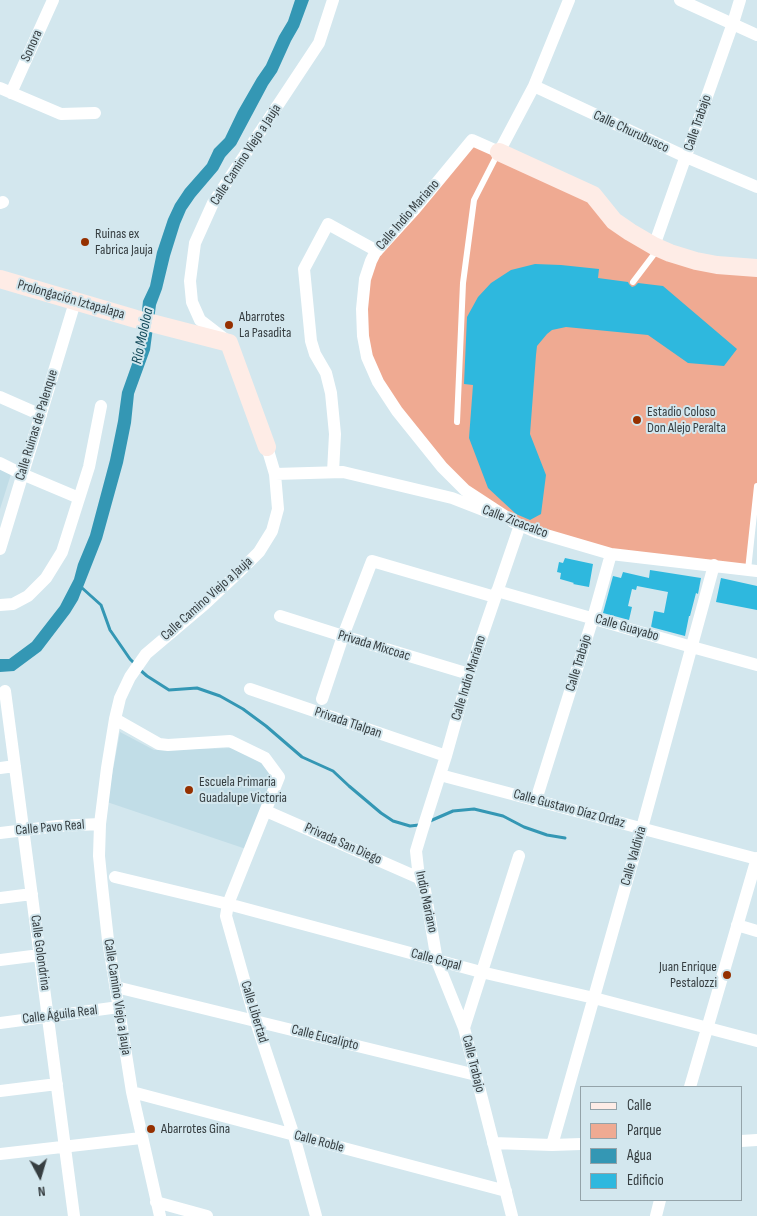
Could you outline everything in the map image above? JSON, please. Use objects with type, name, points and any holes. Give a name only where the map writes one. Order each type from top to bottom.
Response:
[{"type":"street","name":"Sonora","points":[[6,90],[53,0]]},
{"type":"street","name":"Calle Camino Viejo a Jauja","points":[[160,1216],[132,1092],[102,886],[99,856],[100,824],[107,768],[120,698],[130,677],[146,654],[206,604],[259,552],[272,532],[278,509],[275,474],[267,447],[229,343],[200,320],[192,302],[190,281],[195,243],[213,203],[319,43],[333,0]]},
{"type":"street","points":[[569,0],[534,86],[499,152],[593,196],[617,226],[656,247],[696,261],[717,265],[757,268]]},
{"type":"street","points":[[680,0],[757,35]]},
{"type":"street","name":"Calle Trabajo","points":[[656,247],[740,0]]},
{"type":"street","name":"Calle Churubusco","points":[[534,86],[686,157],[757,187]]},
{"type":"street","points":[[6,90],[62,114],[95,113]]},
{"type":"street","name":"Calle Indio Mariano","points":[[422,831],[469,674],[519,525],[465,490],[442,467],[397,411],[378,382],[367,357],[363,336],[362,309],[365,279],[370,261],[377,251],[416,209],[472,140],[499,152]]},
{"type":"street","points":[[333,472],[335,434],[331,393],[326,373],[315,354],[311,341],[304,269],[328,224],[377,251]]},
{"type":"street","name":"Prolongación Iztapalapa","points":[[0,279],[75,302],[229,343]]},
{"type":"street","name":"Calle Ruinas de Palenque","points":[[0,549],[75,302]]},
{"type":"street","points":[[0,397],[41,415]]},
{"type":"street","points":[[0,605],[13,604],[28,596],[46,578],[62,552],[89,467],[101,406]]},
{"type":"street","points":[[0,463],[79,498]]},
{"type":"street","name":"Calle Zicacalco","points":[[275,474],[343,472],[452,498],[536,532],[611,554],[752,570]]},
{"type":"street","name":"Calle Trabajo","points":[[536,800],[611,554]]},
{"type":"street","name":"Calle Guayabo","points":[[343,636],[372,561],[593,618],[757,665]]},
{"type":"street","name":"Calle Valdivia","points":[[552,1145],[714,565]]},
{"type":"street","name":"Privada Mixcoac","points":[[280,616],[469,674]]},
{"type":"street","points":[[322,699],[343,636]]},
{"type":"street","name":"Privada Tlalpan","points":[[250,689],[446,756]]},
{"type":"street","name":"Calle Golondrina","points":[[6,691],[4,706],[24,830],[57,1084],[65,1147],[70,1216]]},
{"type":"street","name":"Calle Libertad","points":[[115,719],[159,744],[230,741],[265,758],[280,776],[228,904],[226,916],[256,1022],[294,1136],[316,1216]]},
{"type":"street","points":[[0,768],[15,766]]},
{"type":"street","name":"Calle Gustavo Díaz Ordaz","points":[[440,775],[757,858]]},
{"type":"street","name":"Privada San Diego","points":[[266,811],[419,878]]},
{"type":"street","name":"Calle Pavo Real","points":[[0,833],[58,826],[100,824]]},
{"type":"street","name":"Indio Mariano","points":[[422,831],[416,851],[419,878],[425,890],[437,960],[464,1028]]},
{"type":"street","name":"Calle Trabajo","points":[[512,1216],[464,1028],[519,856]]},
{"type":"street","points":[[690,1086],[757,858]]},
{"type":"street","name":"Calle Copal","points":[[115,877],[228,904],[481,972],[594,998],[757,1041]]},
{"type":"street","points":[[0,898],[32,894]]},
{"type":"street","points":[[737,925],[757,931]]},
{"type":"street","points":[[0,960],[40,955]]},
{"type":"street","name":"Calle Eucalipto","points":[[116,987],[476,1075]]},
{"type":"street","name":"Calle Águila Real","points":[[0,1023],[119,1007]]},
{"type":"street","points":[[0,1091],[57,1084]]},
{"type":"street","name":"Calle Roble","points":[[132,1092],[506,1191]]},
{"type":"street","points":[[0,1154],[142,1138]]},
{"type":"street","points":[[742,1140],[757,1140]]},
{"type":"street","points":[[493,1143],[580,1144]]},
{"type":"street","points":[[656,1216],[660,1201]]},
{"type":"street","points":[[156,1202],[207,1216]]},
{"type":"lane","points":[[457,422],[463,283],[474,200],[499,152]]},
{"type":"lane","points":[[633,282],[656,247]]},
{"type":"lane","points":[[752,570],[757,486]]},
{"type":"shaded area","points":[[0,466],[12,471],[0,509]]},
{"type":"shaded area","name":"Escuela Primaria Guadalupe Victoria","points":[[120,732],[154,750],[234,748],[265,765],[274,778],[246,849],[107,802]]},
{"type":"green space","points":[[472,140],[593,195],[646,242],[757,268],[757,486],[748,570],[611,554],[536,532],[465,490],[397,411],[363,336],[371,261]]},
{"type":"water","name":"Río Mololoa","points":[[295,0],[309,0],[299,27],[277,72],[236,145],[195,197],[186,210],[180,224],[156,305],[150,350],[134,394],[131,423],[123,463],[102,539],[78,600],[41,651],[14,671],[0,672],[0,659],[9,659],[32,642],[60,606],[74,579],[90,535],[110,460],[122,392],[138,347],[143,301],[150,286],[157,252],[168,219],[185,189],[207,164],[214,149],[225,138],[238,111],[266,65],[288,21]]},
{"type":"building","points":[[535,264],[599,269],[598,278],[628,282],[632,287],[638,283],[663,286],[737,349],[724,366],[688,363],[648,335],[566,327],[552,330],[547,334],[537,346],[530,434],[546,475],[541,514],[530,520],[516,514],[488,488],[469,438],[473,385],[464,384],[467,317],[478,297],[491,283],[511,270]]},
{"type":"building","points":[[565,558],[593,564],[589,587],[560,579],[561,573],[557,572],[559,562],[563,563]]},
{"type":"building","points":[[650,570],[701,578],[685,636],[651,627],[654,611],[664,613],[668,592],[637,586],[636,590],[632,589],[628,606],[632,607],[629,620],[603,613],[613,576],[621,578],[623,572],[649,578]]},
{"type":"building","points":[[721,578],[757,586],[757,610],[716,602]]},
{"type":"waterway","points":[[81,587],[101,605],[110,630],[135,664]]},
{"type":"waterway","points":[[139,669],[169,690],[197,688],[220,696],[243,709],[266,726],[302,757],[333,771],[381,813],[393,821],[410,826],[419,825]]},
{"type":"waterway","points":[[430,821],[453,811],[474,809],[503,816],[524,827],[547,835],[565,838]]},
{"type":"place","name":"Ruinas ex Fabrica Jauja","points":[[85,242]]},
{"type":"place","name":"Abarrotes La Pasadita","points":[[229,325]]},
{"type":"place","name":"Estadio Coloso Don Alejo Peralta","points":[[637,420]]},
{"type":"place","name":"Escuela Primaria Guadalupe Victoria","points":[[189,790]]},
{"type":"place","name":"Juan Enrique Pestalozzi","points":[[727,975]]},
{"type":"place","name":"Abarrotes Gina","points":[[151,1129]]}]
